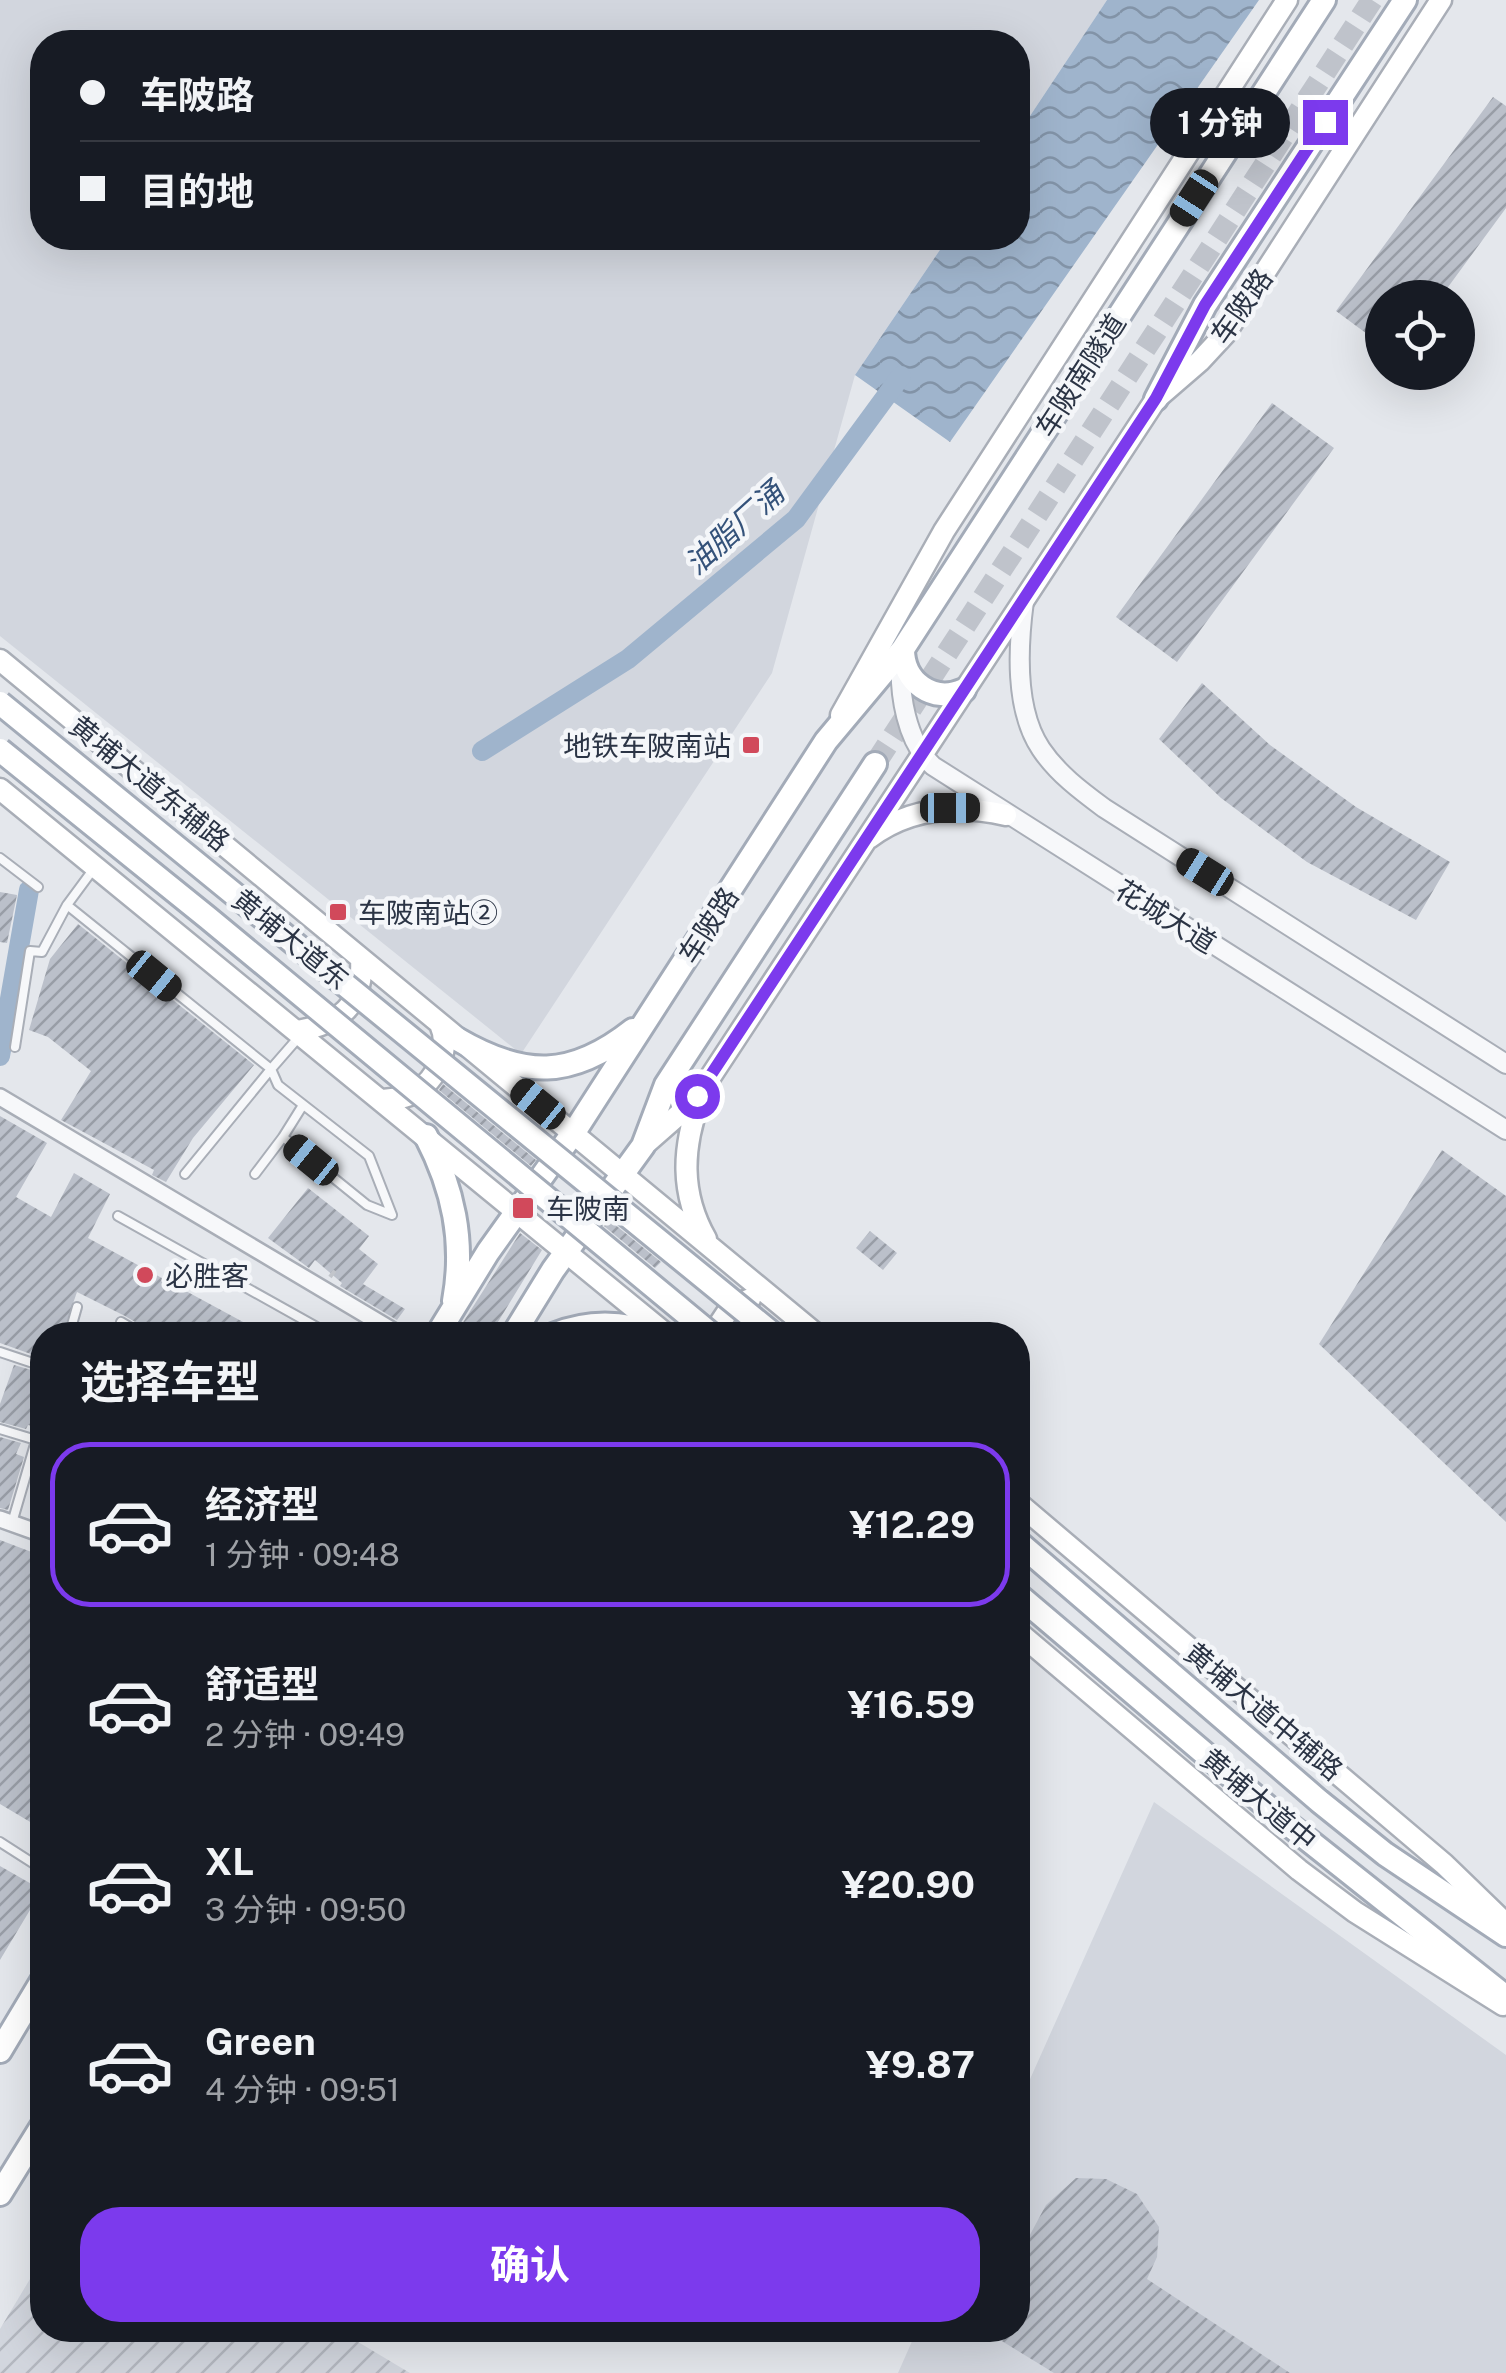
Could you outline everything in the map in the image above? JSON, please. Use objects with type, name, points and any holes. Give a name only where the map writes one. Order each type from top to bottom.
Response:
[{"type":"main road","name":"车陂路","points":[[445,1322],[826,741],[944,531],[1287,0]]},
{"type":"main road","name":"车陂南隧道","points":[[826,741],[903,649],[1324,0]]},
{"type":"main road","points":[[1156,398],[1205,305],[1405,0]]},
{"type":"main road","name":"车陂路","points":[[522,1322],[565,1252],[643,1146],[684,1110],[709,1079],[1156,398],[1225,334],[1441,0]]},
{"type":"main road","points":[[903,649],[905,666],[922,688],[943,695],[964,690]]},
{"type":"main road","name":"黄埔大道东辅路","points":[[0,660],[623,1174]]},
{"type":"main road","name":"黄埔大道东","points":[[0,703],[758,1322]]},
{"type":"main road","name":"黄埔大道东","points":[[0,750],[696,1322]]},
{"type":"main road","points":[[643,1146],[666,1085],[875,764]]},
{"type":"main road","points":[[0,789],[651,1322]]},
{"type":"main road","points":[[864,842],[888,826],[933,810],[971,808],[1006,815]]},
{"type":"main road","points":[[299,1033],[325,1025],[344,1012],[360,986],[361,959]]},
{"type":"main road","points":[[384,1100],[413,1094],[430,1077],[445,1047],[448,1031],[506,1064],[532,1069],[561,1066],[609,1048],[650,1014]]},
{"type":"main road","points":[[709,1079],[691,1126],[685,1165],[690,1204],[713,1249]]},
{"type":"main road","points":[[426,1136],[442,1167],[456,1220],[458,1263],[452,1311]]},
{"type":"main road","points":[[623,1174],[801,1322]]},
{"type":"main road","points":[[721,1322],[730,1308],[754,1298],[772,1298]]},
{"type":"main road","name":"黄埔大道中辅路","points":[[1030,1512],[1444,1864],[1506,1924]]},
{"type":"main road","name":"黄埔大道中","points":[[1030,1552],[1385,1854],[1506,1936]]},
{"type":"main road","name":"黄埔大道中","points":[[1030,1604],[1326,1854],[1506,1996]]},
{"type":"main road","points":[[1030,1642],[1299,1870],[1369,1922],[1506,2006]]},
{"type":"main road","points":[[0,2051],[30,2001]]},
{"type":"main road","points":[[0,2194],[30,2145]]},
{"type":"street","name":"花城大道","points":[[1024,599],[1020,654],[1030,726],[1040,748],[1064,775],[1104,808],[1506,1064]]},
{"type":"street","points":[[903,649],[900,669],[904,702],[921,754]]},
{"type":"street","name":"花城大道","points":[[921,754],[1006,815],[1506,1130]]},
{"type":"street","points":[[3,1100],[379,1322]]},
{"type":"street","points":[[6,1521],[30,1530]]},
{"type":"lane","points":[[0,858],[38,887]]},
{"type":"lane","points":[[15,1046],[30,951],[42,952],[67,905],[95,867]]},
{"type":"lane","points":[[67,905],[271,1069],[278,1084],[369,1156],[392,1215],[367,1205],[282,1138]]},
{"type":"lane","points":[[184,1174],[299,1033]]},
{"type":"lane","points":[[255,1174],[304,1104]]},
{"type":"lane","points":[[118,1216],[307,1322]]},
{"type":"lane","points":[[73,1322],[77,1307]]},
{"type":"lane","points":[[0,1352],[30,1362]]},
{"type":"lane","points":[[0,1429],[30,1438]]},
{"type":"lane","points":[[6,1521],[30,1456]]},
{"type":"lane","points":[[0,1842],[30,1861]]},
{"type":"shaded area","points":[[0,0],[1107,0],[1030,116],[1030,30],[30,30],[30,250],[940,250],[855,375],[772,673],[521,1054],[0,636]]},
{"type":"shaded area","points":[[1154,1802],[1506,2055],[1506,2373],[898,2373],[912,2342],[1030,2342],[1030,2079]]},
{"type":"shaded area","points":[[30,2279],[30,2342],[358,2342],[410,2373],[0,2373],[0,2329]]},
{"type":"water","points":[[1107,0],[1259,0],[950,442],[855,375],[940,250],[1030,250],[1030,116]]},
{"type":"building","points":[[1493,97],[1506,106],[1506,208],[1453,280],[1365,280],[1365,332],[1336,311]]},
{"type":"building","points":[[1272,403],[1334,448],[1177,662],[1116,617]]},
{"type":"building","points":[[1202,683],[1270,745],[1356,807],[1450,862],[1416,920],[1307,862],[1221,798],[1159,739]]},
{"type":"building","points":[[0,892],[17,895],[7,943],[0,942]]},
{"type":"building","points":[[78,924],[254,1065],[193,1138],[166,1182],[152,1175],[154,1170],[61,1120],[91,1071],[48,1037],[29,1030],[50,959]]},
{"type":"building","points":[[443,1084],[536,1160],[531,1166],[439,1090]]},
{"type":"building","points":[[0,1116],[47,1143],[16,1197],[51,1217],[74,1173],[110,1194],[88,1238],[243,1322],[135,1322],[77,1292],[67,1322],[30,1322],[30,1354],[0,1343]]},
{"type":"building","points":[[1442,1150],[1506,1196],[1506,1522],[1319,1344]]},
{"type":"building","points":[[308,1188],[369,1236],[359,1249],[378,1264],[363,1284],[405,1309],[397,1320],[340,1286],[342,1283],[315,1260],[309,1268],[268,1238]]},
{"type":"building","points":[[608,1219],[661,1262],[655,1268],[604,1226]]},
{"type":"building","points":[[870,1231],[897,1253],[883,1270],[856,1248]]},
{"type":"building","points":[[520,1233],[542,1250],[498,1322],[463,1322]]},
{"type":"building","points":[[14,1365],[30,1370],[30,1426],[26,1429],[0,1422],[0,1404]]},
{"type":"building","points":[[0,1437],[21,1443],[16,1454],[24,1457],[8,1510],[0,1508]]},
{"type":"building","points":[[0,1540],[30,1551],[30,1822],[0,1804]]},
{"type":"building","points":[[0,1866],[30,1883],[30,1910],[0,1960]]},
{"type":"building","points":[[1076,2178],[1106,2179],[1137,2194],[1159,2227],[1157,2257],[1147,2279],[1290,2373],[1054,2373],[1004,2342],[1030,2342],[1030,2235],[1046,2205]]},
{"type":"waterway","name":"油脂厂涌","points":[[482,751],[628,659],[796,519],[901,376]]},
{"type":"waterway","points":[[0,1056],[29,890]]},
{"type":"tunnel","points":[[875,764],[1372,0]]},
{"type":"place","name":"地铁车陂南站","points":[[751,745]]},
{"type":"place","name":"车陂南站②","points":[[338,912]]},
{"type":"place","name":"车陂南","points":[[523,1208]]},
{"type":"place","name":"必胜客","points":[[145,1275]]},
{"type":"route","points":[[697,1096],[1156,398],[1205,305],[1325,122]]}]
